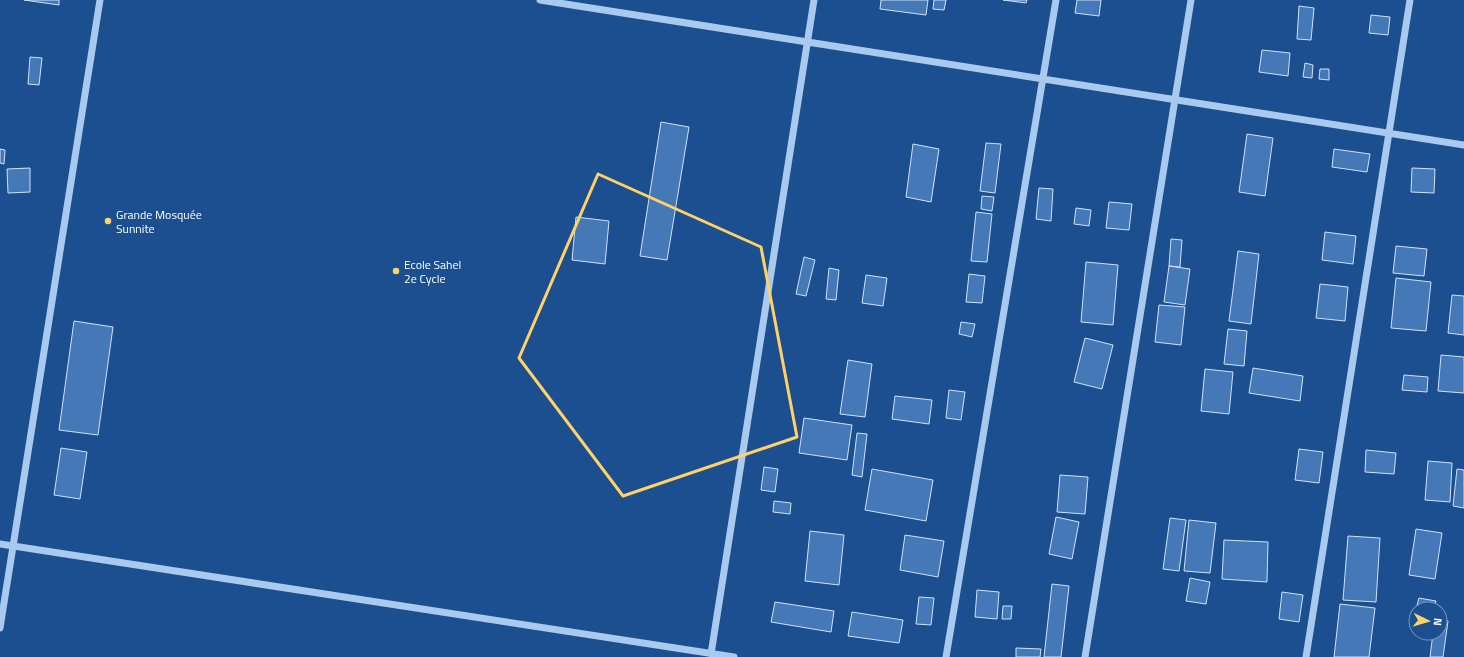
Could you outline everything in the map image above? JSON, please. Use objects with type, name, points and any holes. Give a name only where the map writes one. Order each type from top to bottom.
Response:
[{"type":"street","points":[[0,628],[100,0]]},
{"type":"street","points":[[540,0],[585,4],[808,42],[1464,145]]},
{"type":"street","points":[[712,654],[814,0]]},
{"type":"street","points":[[946,657],[1044,79],[1056,0]]},
{"type":"street","points":[[1086,657],[1191,0]]},
{"type":"street","points":[[1306,657],[1410,0]]},
{"type":"street","points":[[0,544],[734,657]]},
{"type":"highlighted area","points":[[598,174],[761,247],[797,437],[623,496],[519,358]]},
{"type":"building","points":[[24,0],[59,0],[59,5]]},
{"type":"building","points":[[881,0],[928,0],[926,15],[880,9]]},
{"type":"building","points":[[934,0],[946,0],[944,10],[933,9]]},
{"type":"building","points":[[1003,0],[1027,0],[1026,3]]},
{"type":"building","points":[[1077,0],[1101,0],[1099,16],[1075,13]]},
{"type":"building","points":[[1299,6],[1314,8],[1311,40],[1297,39]]},
{"type":"building","points":[[1371,15],[1390,17],[1388,35],[1369,33]]},
{"type":"building","points":[[1262,50],[1290,53],[1288,76],[1259,72]]},
{"type":"building","points":[[30,57],[42,58],[39,85],[28,84]]},
{"type":"building","points":[[1305,63],[1313,65],[1312,78],[1303,77]]},
{"type":"building","points":[[1320,69],[1329,69],[1329,80],[1319,79]]},
{"type":"building","points":[[661,122],[689,127],[667,260],[640,256]]},
{"type":"building","points":[[1247,134],[1273,138],[1265,196],[1239,192]]},
{"type":"building","points":[[986,143],[1001,144],[995,193],[980,191]]},
{"type":"building","points":[[913,144],[939,149],[931,202],[906,197]]},
{"type":"building","points":[[0,149],[5,150],[4,164],[0,163]]},
{"type":"building","points":[[1334,149],[1370,154],[1367,172],[1332,167]]},
{"type":"building","points":[[30,168],[30,192],[8,193],[7,169]]},
{"type":"building","points":[[1412,168],[1435,169],[1434,193],[1411,192]]},
{"type":"building","points":[[1039,188],[1053,189],[1051,221],[1036,219]]},
{"type":"building","points":[[982,196],[994,197],[992,211],[981,209]]},
{"type":"building","points":[[1109,202],[1132,204],[1129,230],[1106,228]]},
{"type":"building","points":[[1076,208],[1091,210],[1089,226],[1074,224]]},
{"type":"building","points":[[976,212],[992,214],[987,262],[971,261]]},
{"type":"building","points":[[576,217],[609,221],[605,264],[572,260]]},
{"type":"building","points":[[1325,232],[1356,236],[1353,264],[1322,260]]},
{"type":"building","points":[[1171,239],[1182,240],[1180,267],[1169,266]]},
{"type":"building","points":[[1396,246],[1427,249],[1424,276],[1393,273]]},
{"type":"building","points":[[1238,251],[1259,254],[1251,324],[1229,321]]},
{"type":"building","points":[[804,257],[815,260],[806,296],[796,294]]},
{"type":"building","points":[[1086,262],[1118,265],[1113,325],[1081,322]]},
{"type":"building","points":[[1169,266],[1190,269],[1185,305],[1164,302]]},
{"type":"building","points":[[829,268],[839,270],[836,300],[826,299]]},
{"type":"building","points":[[969,274],[985,276],[982,303],[966,302]]},
{"type":"building","points":[[866,275],[887,278],[883,306],[862,303]]},
{"type":"building","points":[[1396,278],[1431,282],[1426,331],[1391,328]]},
{"type":"building","points":[[1320,284],[1348,287],[1345,321],[1316,318]]},
{"type":"building","points":[[1452,295],[1464,296],[1464,335],[1448,333]]},
{"type":"building","points":[[1159,305],[1185,307],[1181,345],[1155,342]]},
{"type":"building","points":[[74,321],[113,327],[98,435],[59,430]]},
{"type":"building","points":[[961,322],[975,324],[972,337],[959,334]]},
{"type":"building","points":[[1228,329],[1247,331],[1244,366],[1224,364]]},
{"type":"building","points":[[1085,338],[1113,345],[1102,389],[1074,382]]},
{"type":"building","points":[[1441,355],[1464,357],[1464,393],[1438,391]]},
{"type":"building","points":[[848,360],[872,364],[865,417],[840,414]]},
{"type":"building","points":[[1253,368],[1303,376],[1300,401],[1249,393]]},
{"type":"building","points":[[1205,369],[1233,372],[1229,414],[1201,411]]},
{"type":"building","points":[[1404,375],[1428,377],[1427,392],[1402,390]]},
{"type":"building","points":[[949,390],[965,392],[961,420],[946,418]]},
{"type":"building","points":[[895,396],[932,400],[929,424],[892,419]]},
{"type":"building","points":[[804,418],[852,425],[847,460],[799,453]]},
{"type":"building","points":[[857,433],[867,434],[862,477],[852,475]]},
{"type":"building","points":[[61,448],[87,452],[80,499],[54,495]]},
{"type":"building","points":[[1299,449],[1323,452],[1319,483],[1295,480]]},
{"type":"building","points":[[1366,450],[1396,453],[1394,474],[1365,472]]},
{"type":"building","points":[[1428,461],[1452,463],[1450,502],[1425,500]]},
{"type":"building","points":[[764,467],[778,469],[775,492],[761,490]]},
{"type":"building","points":[[872,469],[933,480],[926,521],[865,510]]},
{"type":"building","points":[[1457,469],[1464,470],[1464,508],[1453,506]]},
{"type":"building","points":[[1060,475],[1088,477],[1085,514],[1057,512]]},
{"type":"building","points":[[774,501],[791,503],[790,514],[773,512]]},
{"type":"building","points":[[1056,517],[1079,522],[1072,559],[1049,554]]},
{"type":"building","points":[[1170,518],[1186,520],[1179,571],[1163,569]]},
{"type":"building","points":[[1189,520],[1216,523],[1210,573],[1184,571]]},
{"type":"building","points":[[1416,529],[1442,533],[1435,579],[1409,575]]},
{"type":"building","points":[[810,531],[844,535],[839,585],[805,581]]},
{"type":"building","points":[[905,535],[944,541],[938,577],[900,570]]},
{"type":"building","points":[[1348,536],[1380,538],[1376,602],[1343,600]]},
{"type":"building","points":[[1224,540],[1268,542],[1267,582],[1222,579]]},
{"type":"building","points":[[1190,578],[1210,582],[1206,604],[1186,601]]},
{"type":"building","points":[[1052,584],[1069,586],[1061,657],[1044,657]]},
{"type":"building","points":[[977,590],[999,592],[997,619],[975,617]]},
{"type":"building","points":[[1282,592],[1303,595],[1299,622],[1279,619]]},
{"type":"building","points":[[919,597],[934,598],[931,625],[916,624]]},
{"type":"building","points":[[1419,598],[1436,601],[1418,601]]},
{"type":"building","points":[[775,602],[834,611],[831,632],[771,622]]},
{"type":"building","points":[[1340,604],[1375,608],[1369,657],[1334,657]]},
{"type":"building","points":[[1003,606],[1012,606],[1011,619],[1002,619]]},
{"type":"building","points":[[852,612],[903,620],[899,643],[848,636]]},
{"type":"building","points":[[1432,641],[1445,641],[1443,657],[1430,657]]},
{"type":"building","points":[[1016,648],[1041,649],[1040,657],[1016,657]]},
{"type":"place","name":"Grande Mosquée Sunnite","points":[[108,221]]},
{"type":"place","name":"Ecole Sahel 2e Cycle","points":[[396,271]]}]
